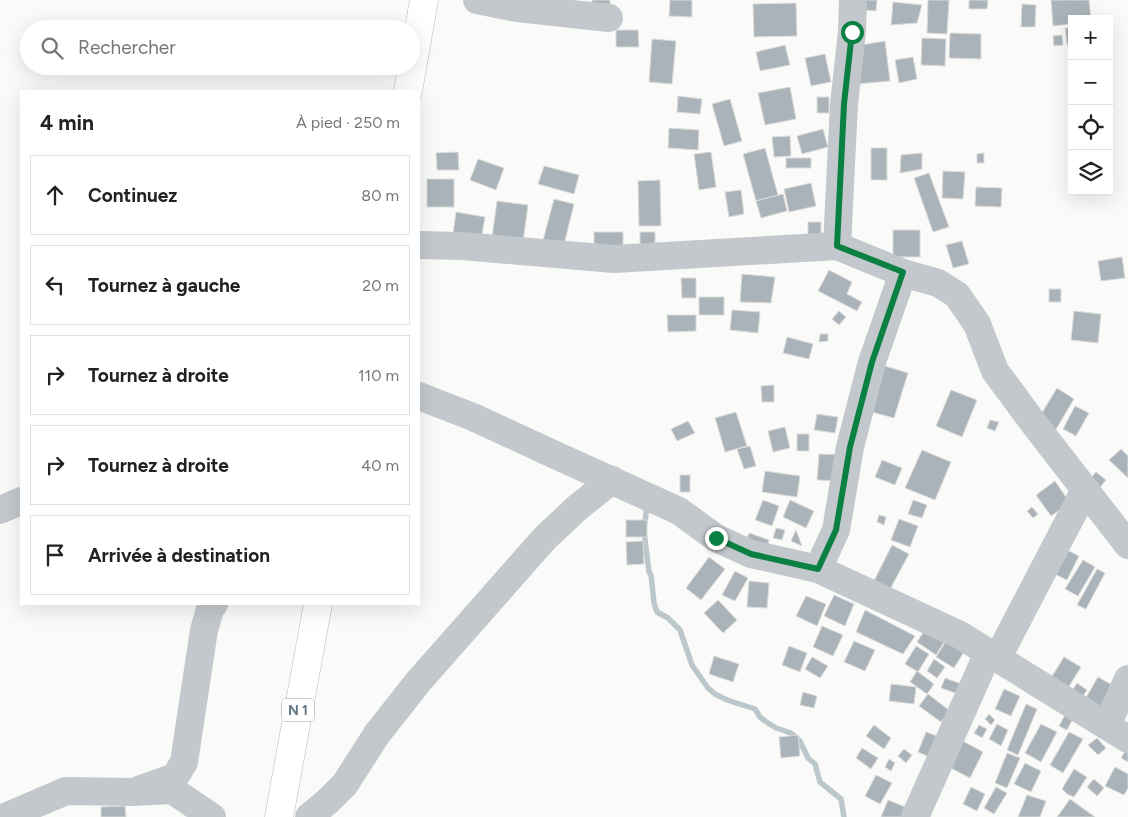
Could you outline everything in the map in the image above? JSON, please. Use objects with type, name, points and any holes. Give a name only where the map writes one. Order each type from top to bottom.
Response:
[{"type":"highway","points":[[420,23],[424,0]]},
{"type":"highway","points":[[408,90],[411,75]]},
{"type":"highway","name":"N 1","points":[[279,817],[318,605]]},
{"type":"street","points":[[477,0],[517,8],[610,18]]},
{"type":"street","points":[[837,246],[844,104],[852,32],[853,0]]},
{"type":"street","points":[[420,245],[462,246],[614,259],[837,246],[903,272],[938,283],[957,295],[977,324],[996,371],[1035,425],[1128,545]]},
{"type":"street","points":[[818,569],[836,530],[850,447],[867,381],[903,272]]},
{"type":"street","points":[[420,396],[473,417],[679,511],[716,538],[751,554],[818,569],[960,635],[1118,732],[1128,679]]},
{"type":"street","points":[[310,817],[345,784],[377,734],[418,682],[545,538],[577,508],[612,480]]},
{"type":"street","points":[[915,817],[992,656],[1085,490]]},
{"type":"street","points":[[0,510],[20,501]]},
{"type":"street","points":[[133,792],[175,777],[184,762],[204,630],[212,605]]},
{"type":"street","points":[[5,817],[66,791],[133,792],[172,790],[212,817]]},
{"type":"building","points":[[592,0],[610,0],[610,12],[592,12]]},
{"type":"building","points":[[670,0],[692,0],[692,17],[669,16]]},
{"type":"building","points":[[865,0],[877,0],[876,11],[864,10]]},
{"type":"building","points":[[928,0],[949,0],[947,34],[927,33]]},
{"type":"building","points":[[969,0],[988,0],[987,9],[969,9]]},
{"type":"building","points":[[1051,0],[1089,0],[1091,15],[1068,15],[1068,24],[1053,26]]},
{"type":"building","points":[[893,2],[922,5],[917,23],[891,25]]},
{"type":"building","points":[[796,3],[797,36],[754,37],[753,4]]},
{"type":"building","points":[[1022,4],[1036,5],[1035,27],[1021,27]]},
{"type":"building","points":[[1065,28],[1068,28],[1067,45]]},
{"type":"building","points":[[616,30],[638,30],[639,47],[616,47]]},
{"type":"building","points":[[950,33],[981,34],[981,59],[949,58]]},
{"type":"building","points":[[1062,35],[1063,45],[1054,46],[1053,36]]},
{"type":"building","points":[[922,38],[946,39],[945,66],[921,65]]},
{"type":"building","points":[[652,39],[676,41],[672,84],[649,82]]},
{"type":"building","points":[[885,41],[890,81],[857,84],[855,46]]},
{"type":"building","points":[[785,45],[790,65],[760,71],[756,52]]},
{"type":"building","points":[[825,54],[831,82],[811,86],[805,58]]},
{"type":"building","points":[[913,57],[917,79],[899,83],[895,60]]},
{"type":"building","points":[[790,87],[796,119],[765,125],[758,93]]},
{"type":"building","points":[[678,96],[702,99],[700,114],[677,112]]},
{"type":"building","points":[[817,97],[829,97],[829,113],[817,113]]},
{"type":"building","points":[[730,99],[742,141],[724,146],[712,104]]},
{"type":"building","points":[[669,128],[699,130],[698,150],[668,148]]},
{"type":"building","points":[[823,129],[828,147],[802,154],[797,136]]},
{"type":"building","points":[[790,136],[791,156],[774,157],[772,137]]},
{"type":"building","points":[[765,148],[778,195],[756,201],[743,154]]},
{"type":"building","points":[[871,148],[887,148],[887,180],[871,180]]},
{"type":"building","points":[[458,152],[459,170],[437,170],[436,153]]},
{"type":"building","points":[[711,152],[716,187],[699,190],[694,154]]},
{"type":"building","points":[[922,153],[922,169],[900,173],[901,155]]},
{"type":"building","points":[[984,153],[984,163],[977,163],[977,154]]},
{"type":"building","points":[[786,158],[811,158],[811,168],[786,168]]},
{"type":"building","points":[[478,159],[504,168],[496,190],[470,180]]},
{"type":"building","points":[[544,166],[579,175],[574,194],[538,184]]},
{"type":"building","points":[[943,171],[965,172],[963,199],[942,198]]},
{"type":"building","points":[[929,173],[949,227],[933,232],[914,178]]},
{"type":"building","points":[[427,179],[454,179],[454,207],[427,207]]},
{"type":"building","points":[[660,180],[661,226],[639,226],[638,181]]},
{"type":"building","points":[[811,183],[816,206],[789,212],[784,189]]},
{"type":"building","points":[[976,187],[1002,188],[1001,207],[975,206]]},
{"type":"building","points":[[741,190],[744,214],[729,217],[725,192]]},
{"type":"building","points":[[783,194],[787,211],[761,218],[756,201]]},
{"type":"building","points":[[554,199],[574,204],[562,253],[541,248]]},
{"type":"building","points":[[497,201],[528,205],[522,249],[491,245]]},
{"type":"building","points":[[456,212],[485,217],[481,239],[453,234]]},
{"type":"building","points":[[808,222],[821,222],[821,242],[808,242]]},
{"type":"building","points":[[893,230],[920,230],[920,257],[893,257]]},
{"type":"building","points":[[594,232],[623,232],[623,255],[594,255]]},
{"type":"building","points":[[640,232],[655,232],[655,254],[640,254]]},
{"type":"building","points":[[962,241],[969,264],[953,268],[946,245]]},
{"type":"building","points":[[1122,257],[1125,278],[1101,281],[1098,261]]},
{"type":"building","points":[[829,270],[852,282],[847,294],[862,302],[857,311],[818,291]]},
{"type":"building","points":[[742,274],[775,277],[771,303],[740,302]]},
{"type":"building","points":[[681,278],[696,278],[696,298],[682,298]]},
{"type":"building","points":[[1049,289],[1061,289],[1061,302],[1049,302]]},
{"type":"building","points":[[699,297],[724,297],[724,315],[699,315]]},
{"type":"building","points":[[732,310],[760,312],[758,333],[730,330]]},
{"type":"building","points":[[839,311],[846,317],[839,325],[832,319]]},
{"type":"building","points":[[1074,311],[1101,314],[1098,343],[1071,340]]},
{"type":"building","points":[[667,315],[696,315],[696,331],[668,332]]},
{"type":"building","points":[[820,334],[828,334],[828,341],[819,342]]},
{"type":"building","points":[[787,337],[813,344],[809,359],[783,353]]},
{"type":"building","points":[[878,364],[908,373],[894,418],[864,410]]},
{"type":"building","points":[[774,385],[774,402],[762,402],[761,386]]},
{"type":"building","points":[[1057,388],[1074,399],[1055,431],[1037,421]]},
{"type":"building","points":[[951,390],[977,400],[962,437],[936,426]]},
{"type":"building","points":[[1075,406],[1089,413],[1076,436],[1063,429]]},
{"type":"building","points":[[736,412],[747,446],[725,452],[715,418]]},
{"type":"building","points":[[817,414],[838,417],[835,433],[814,430]]},
{"type":"building","points":[[990,420],[999,422],[995,431],[987,428]]},
{"type":"building","points":[[688,421],[695,433],[677,441],[671,429]]},
{"type":"building","points":[[785,427],[790,448],[773,452],[768,431]]},
{"type":"building","points":[[797,434],[809,434],[809,451],[797,451]]},
{"type":"building","points":[[750,446],[756,466],[744,469],[737,449]]},
{"type":"building","points":[[1121,449],[1128,456],[1128,478],[1109,460]]},
{"type":"building","points":[[922,450],[951,462],[935,500],[905,488]]},
{"type":"building","points":[[819,454],[844,455],[843,481],[817,480]]},
{"type":"building","points":[[882,460],[902,468],[895,485],[875,477]]},
{"type":"building","points":[[765,471],[800,476],[797,497],[762,492]]},
{"type":"building","points":[[1096,472],[1106,480],[1097,491],[1087,483]]},
{"type":"building","points":[[680,475],[690,475],[690,492],[680,492]]},
{"type":"building","points":[[1055,481],[1070,503],[1051,516],[1036,495]]},
{"type":"building","points":[[763,500],[779,506],[772,526],[755,520]]},
{"type":"building","points":[[790,500],[814,511],[806,528],[783,517]]},
{"type":"building","points":[[913,500],[927,505],[922,518],[908,514]]},
{"type":"building","points":[[1032,507],[1038,514],[1033,518],[1027,511]]},
{"type":"building","points":[[879,515],[886,517],[884,525],[877,522]]},
{"type":"building","points":[[899,519],[918,526],[910,547],[891,540]]},
{"type":"building","points":[[626,520],[647,520],[647,537],[626,537]]},
{"type":"building","points":[[776,528],[785,530],[782,540],[773,538]]},
{"type":"building","points":[[796,530],[802,546],[791,541]]},
{"type":"building","points":[[749,533],[769,540],[765,553],[744,546]]},
{"type":"building","points":[[643,541],[644,564],[627,565],[626,542]]},
{"type":"building","points":[[892,545],[909,554],[889,591],[873,583]]},
{"type":"building","points":[[1063,548],[1079,556],[1067,580],[1051,572]]},
{"type":"building","points":[[709,557],[725,569],[701,600],[686,588]]},
{"type":"building","points":[[1083,560],[1095,567],[1078,596],[1065,589]]},
{"type":"building","points":[[1097,569],[1105,573],[1086,609],[1077,605]]},
{"type":"building","points":[[735,571],[748,578],[735,601],[722,595]]},
{"type":"building","points":[[749,581],[769,583],[767,608],[747,607]]},
{"type":"building","points":[[834,595],[854,604],[845,626],[824,616]]},
{"type":"building","points":[[806,596],[826,604],[817,626],[796,616]]},
{"type":"building","points":[[718,600],[737,620],[723,633],[704,613]]},
{"type":"building","points":[[865,610],[915,636],[903,654],[856,632]]},
{"type":"building","points":[[822,626],[843,635],[833,656],[813,647]]},
{"type":"building","points":[[925,630],[944,642],[936,655],[917,642]]},
{"type":"building","points":[[854,641],[875,650],[865,671],[844,662]]},
{"type":"building","points":[[946,641],[964,652],[954,668],[936,657]]},
{"type":"building","points":[[789,646],[807,653],[800,672],[782,665]]},
{"type":"building","points":[[916,646],[929,654],[918,672],[905,664]]},
{"type":"building","points":[[714,656],[739,664],[733,682],[709,674]]},
{"type":"building","points":[[812,657],[828,666],[820,678],[805,669]]},
{"type":"building","points":[[1064,657],[1081,667],[1068,688],[1051,678]]},
{"type":"building","points":[[934,659],[945,667],[937,678],[927,671]]},
{"type":"building","points":[[917,671],[934,684],[927,694],[910,682]]},
{"type":"building","points":[[1098,677],[1114,686],[1100,710],[1084,701]]},
{"type":"building","points":[[945,678],[961,684],[958,694],[941,688]]},
{"type":"building","points":[[1077,683],[1087,690],[1081,699],[1071,693]]},
{"type":"building","points":[[891,684],[916,687],[914,704],[889,701]]},
{"type":"building","points":[[1004,689],[1020,696],[1011,716],[995,709]]},
{"type":"building","points":[[803,692],[817,696],[814,708],[800,705]]},
{"type":"building","points":[[928,694],[950,711],[941,722],[919,706]]},
{"type":"building","points":[[1026,704],[1037,709],[1018,755],[1007,750]]},
{"type":"building","points":[[1067,711],[1075,715],[1067,730],[1059,726]]},
{"type":"building","points":[[989,714],[995,720],[991,725],[985,719]]},
{"type":"building","points":[[997,724],[1008,730],[1001,746],[989,739]]},
{"type":"building","points":[[1041,724],[1057,732],[1041,762],[1025,753]]},
{"type":"building","points":[[874,725],[891,738],[884,749],[866,736]]},
{"type":"building","points":[[979,725],[987,729],[982,738],[974,733]]},
{"type":"building","points":[[926,732],[940,737],[932,758],[918,752]]},
{"type":"building","points":[[1069,732],[1083,739],[1063,773],[1050,765]]},
{"type":"building","points":[[798,735],[800,756],[781,758],[779,737]]},
{"type":"building","points":[[1097,738],[1106,748],[1098,755],[1088,745]]},
{"type":"building","points":[[959,739],[983,752],[970,778],[945,765]]},
{"type":"building","points":[[862,748],[878,758],[871,769],[856,758]]},
{"type":"building","points":[[904,749],[912,755],[906,763],[898,756]]},
{"type":"building","points":[[1126,750],[1128,751],[1128,762],[1121,758]]},
{"type":"building","points":[[1007,753],[1020,758],[1007,788],[995,783]]},
{"type":"building","points":[[889,759],[895,763],[891,771],[885,767]]},
{"type":"building","points":[[1025,763],[1041,771],[1031,792],[1014,784]]},
{"type":"building","points":[[1115,767],[1128,774],[1128,788],[1124,795],[1105,786]]},
{"type":"building","points":[[1074,769],[1087,777],[1074,797],[1062,789]]},
{"type":"building","points":[[876,775],[892,783],[880,804],[865,796]]},
{"type":"building","points":[[1094,779],[1104,788],[1097,796],[1087,787]]},
{"type":"building","points":[[971,787],[985,794],[977,811],[963,804]]},
{"type":"building","points":[[996,787],[1007,793],[994,814],[984,808]]},
{"type":"building","points":[[1027,795],[1046,801],[1040,817],[1018,817]]},
{"type":"building","points":[[1070,799],[1095,817],[1057,817]]},
{"type":"building","points":[[888,800],[910,809],[907,817],[881,817]]},
{"type":"building","points":[[125,806],[126,817],[101,817],[101,807]]},
{"type":"waterway","points":[[647,505],[644,531],[649,572],[657,612],[668,618],[680,630],[692,665],[708,688],[727,700],[755,709],[765,721],[776,728],[791,733],[800,741],[808,758],[815,764],[820,782],[841,799],[844,817]]},
{"type":"route","points":[[716,538],[751,554],[818,569],[836,530],[850,447],[872,362],[903,272],[837,246],[844,104],[852,32]]}]
